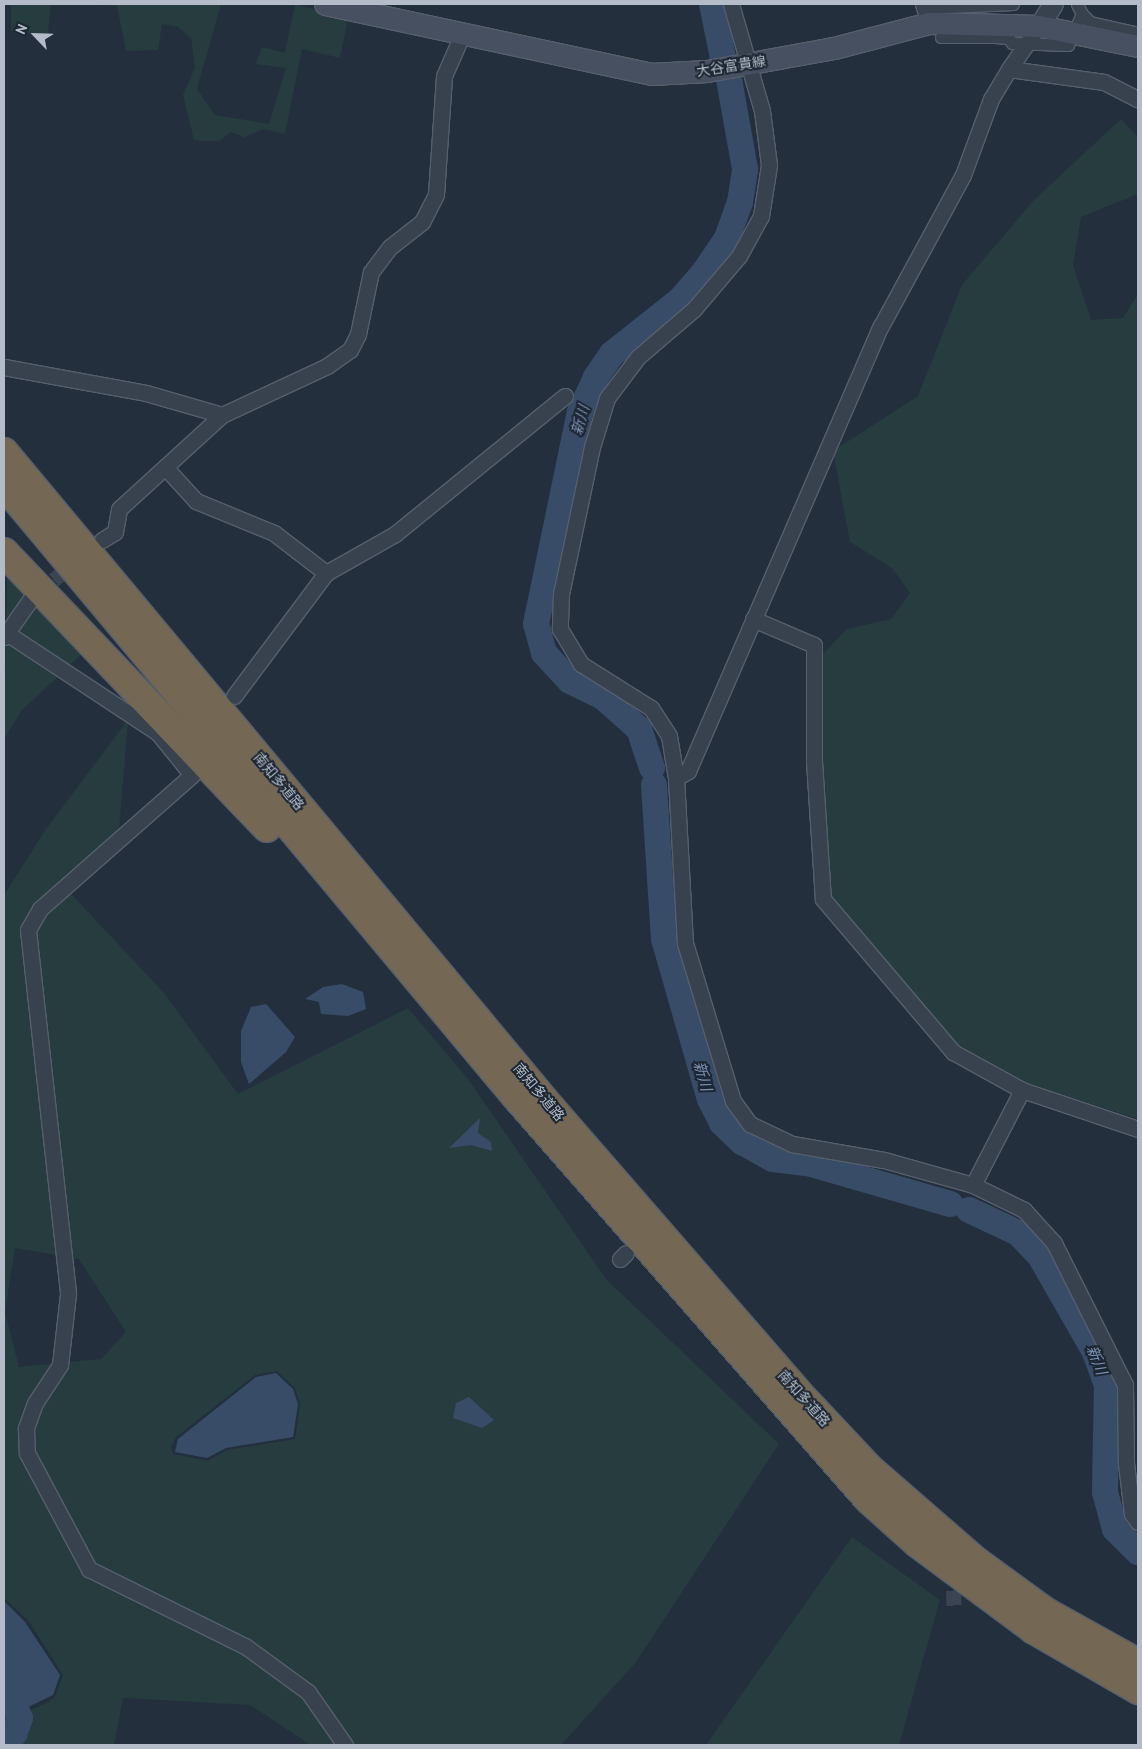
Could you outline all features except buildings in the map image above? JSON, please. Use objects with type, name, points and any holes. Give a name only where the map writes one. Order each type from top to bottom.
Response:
[{"type":"highway","name":"南知多道路","points":[[4,452],[551,1108],[807,1402],[884,1482],[976,1561],[1046,1612],[1138,1663]]},
{"type":"highway","name":"南知多道路","points":[[4,485],[390,945],[783,1406],[868,1499],[945,1565],[1034,1630],[1138,1690]]},
{"type":"highway","points":[[4,534],[8,555],[328,892],[376,940],[390,945]]},
{"type":"main road","name":"大谷富貴線","points":[[325,4],[462,35],[651,74],[707,71],[834,48],[929,18],[1005,17],[1039,26],[1077,16],[1138,46]]},
{"type":"street","points":[[730,4],[762,111],[769,165],[760,216],[739,256],[694,309],[638,357],[607,398],[592,447],[562,594],[560,629],[581,664],[650,708],[668,736],[676,778],[685,943],[733,1102],[750,1124],[792,1144],[884,1160],[973,1185],[1024,1210],[1054,1243],[1096,1320],[1124,1385],[1126,1463],[1132,1514],[1138,1522]]},
{"type":"street","points":[[676,778],[688,771],[881,326],[963,175],[991,99],[1053,4]]},
{"type":"street","points":[[1005,17],[1027,44],[1068,45],[1077,16],[1090,22],[1138,34]]},
{"type":"street","points":[[102,540],[115,532],[119,509],[222,415],[327,366],[350,350],[358,334],[371,272],[390,247],[422,222],[436,194],[444,76],[462,35]]},
{"type":"street","points":[[1009,69],[1104,82],[1138,99]]},
{"type":"street","points":[[4,368],[146,393],[222,415]]},
{"type":"street","points":[[234,696],[326,573],[395,534],[565,396]]},
{"type":"street","points":[[165,467],[196,501],[274,533],[326,573]]},
{"type":"street","points":[[30,600],[4,634],[158,733],[192,775],[40,909],[28,930],[68,1294],[60,1365],[35,1403],[26,1428],[27,1453],[90,1569],[245,1646],[308,1692],[345,1745]]},
{"type":"street","points":[[753,619],[814,645],[814,761],[823,899],[953,1052],[1022,1090],[1138,1129]]},
{"type":"street","points":[[973,1185],[1022,1090]]},
{"type":"green space","points":[[11,4],[51,4],[48,35],[11,31]]},
{"type":"green space","points":[[80,4],[221,4],[197,89],[215,115],[269,124],[286,68],[256,64],[262,47],[285,53],[295,4],[348,18],[340,58],[302,49],[285,134],[264,129],[244,137],[231,132],[219,141],[202,141],[194,140],[183,95],[195,68],[191,38],[178,27],[162,24],[158,50],[126,51],[117,6]]},
{"type":"green space","points":[[1121,119],[1138,137],[1138,194],[1081,217],[1073,265],[1091,320],[1123,318],[1138,294],[1138,1119],[1030,1084],[955,1043],[831,896],[820,755],[821,656],[847,629],[891,619],[910,593],[892,568],[850,542],[833,451],[918,396],[962,285],[1033,201]]},
{"type":"green space","points":[[7,574],[82,654],[21,711],[4,739]]},
{"type":"green space","points":[[128,720],[119,830],[59,881],[164,993],[238,1094],[408,1008],[468,1079],[606,1279],[779,1444],[636,1662],[561,1745],[311,1745],[250,1705],[123,1698],[114,1745],[4,1745],[4,1705],[24,1713],[47,1703],[55,1697],[63,1675],[28,1620],[4,1598],[4,895],[46,829]],"holes":[[[15,1248],[79,1259],[126,1332],[101,1359],[19,1367],[5,1312]],[[277,1371],[295,1388],[300,1404],[295,1439],[227,1450],[208,1461],[173,1454],[171,1447],[176,1437],[255,1375]]]},
{"type":"green space","points":[[852,1537],[940,1600],[899,1745],[706,1745]]},
{"type":"water","points":[[342,984],[363,992],[366,1009],[348,1016],[321,1014],[319,1002],[305,999],[323,987]]},
{"type":"water","points":[[266,1004],[295,1037],[286,1052],[249,1084],[241,1062],[241,1031],[251,1007]]},
{"type":"water","points":[[480,1118],[478,1133],[491,1142],[492,1151],[471,1145],[449,1148]]},
{"type":"water","points":[[276,1373],[293,1389],[298,1404],[293,1437],[226,1448],[207,1458],[175,1452],[178,1439],[256,1377]]},
{"type":"water","points":[[469,1397],[494,1420],[482,1428],[453,1418],[456,1403]]},
{"type":"water","points":[[4,1601],[25,1622],[60,1675],[53,1695],[24,1709],[4,1702]]},
{"type":"water","points":[[4,1728],[28,1737],[22,1745],[4,1745]]},
{"type":"waterway","name":"新川","points":[[712,4],[723,58]]},
{"type":"waterway","name":"新川","points":[[652,768],[639,729],[603,697],[570,681],[544,653],[536,624],[580,412],[596,377],[612,354],[680,300],[705,271],[727,238],[740,202],[745,169],[729,79]]},
{"type":"waterway","name":"新川","points":[[654,785],[664,939],[710,1099],[722,1123],[742,1142],[773,1159],[808,1163],[950,1204]]},
{"type":"waterway","name":"新川","points":[[969,1210],[1018,1233],[1040,1256],[1095,1352],[1107,1385],[1105,1492],[1115,1529],[1138,1552]]},
{"type":"waterway","points":[[14,1706],[20,1718],[15,1732]]},
{"type":"tunnel","points":[[36,594],[77,561]]},
{"type":"tunnel","points":[[953,1567],[954,1608]]}]
